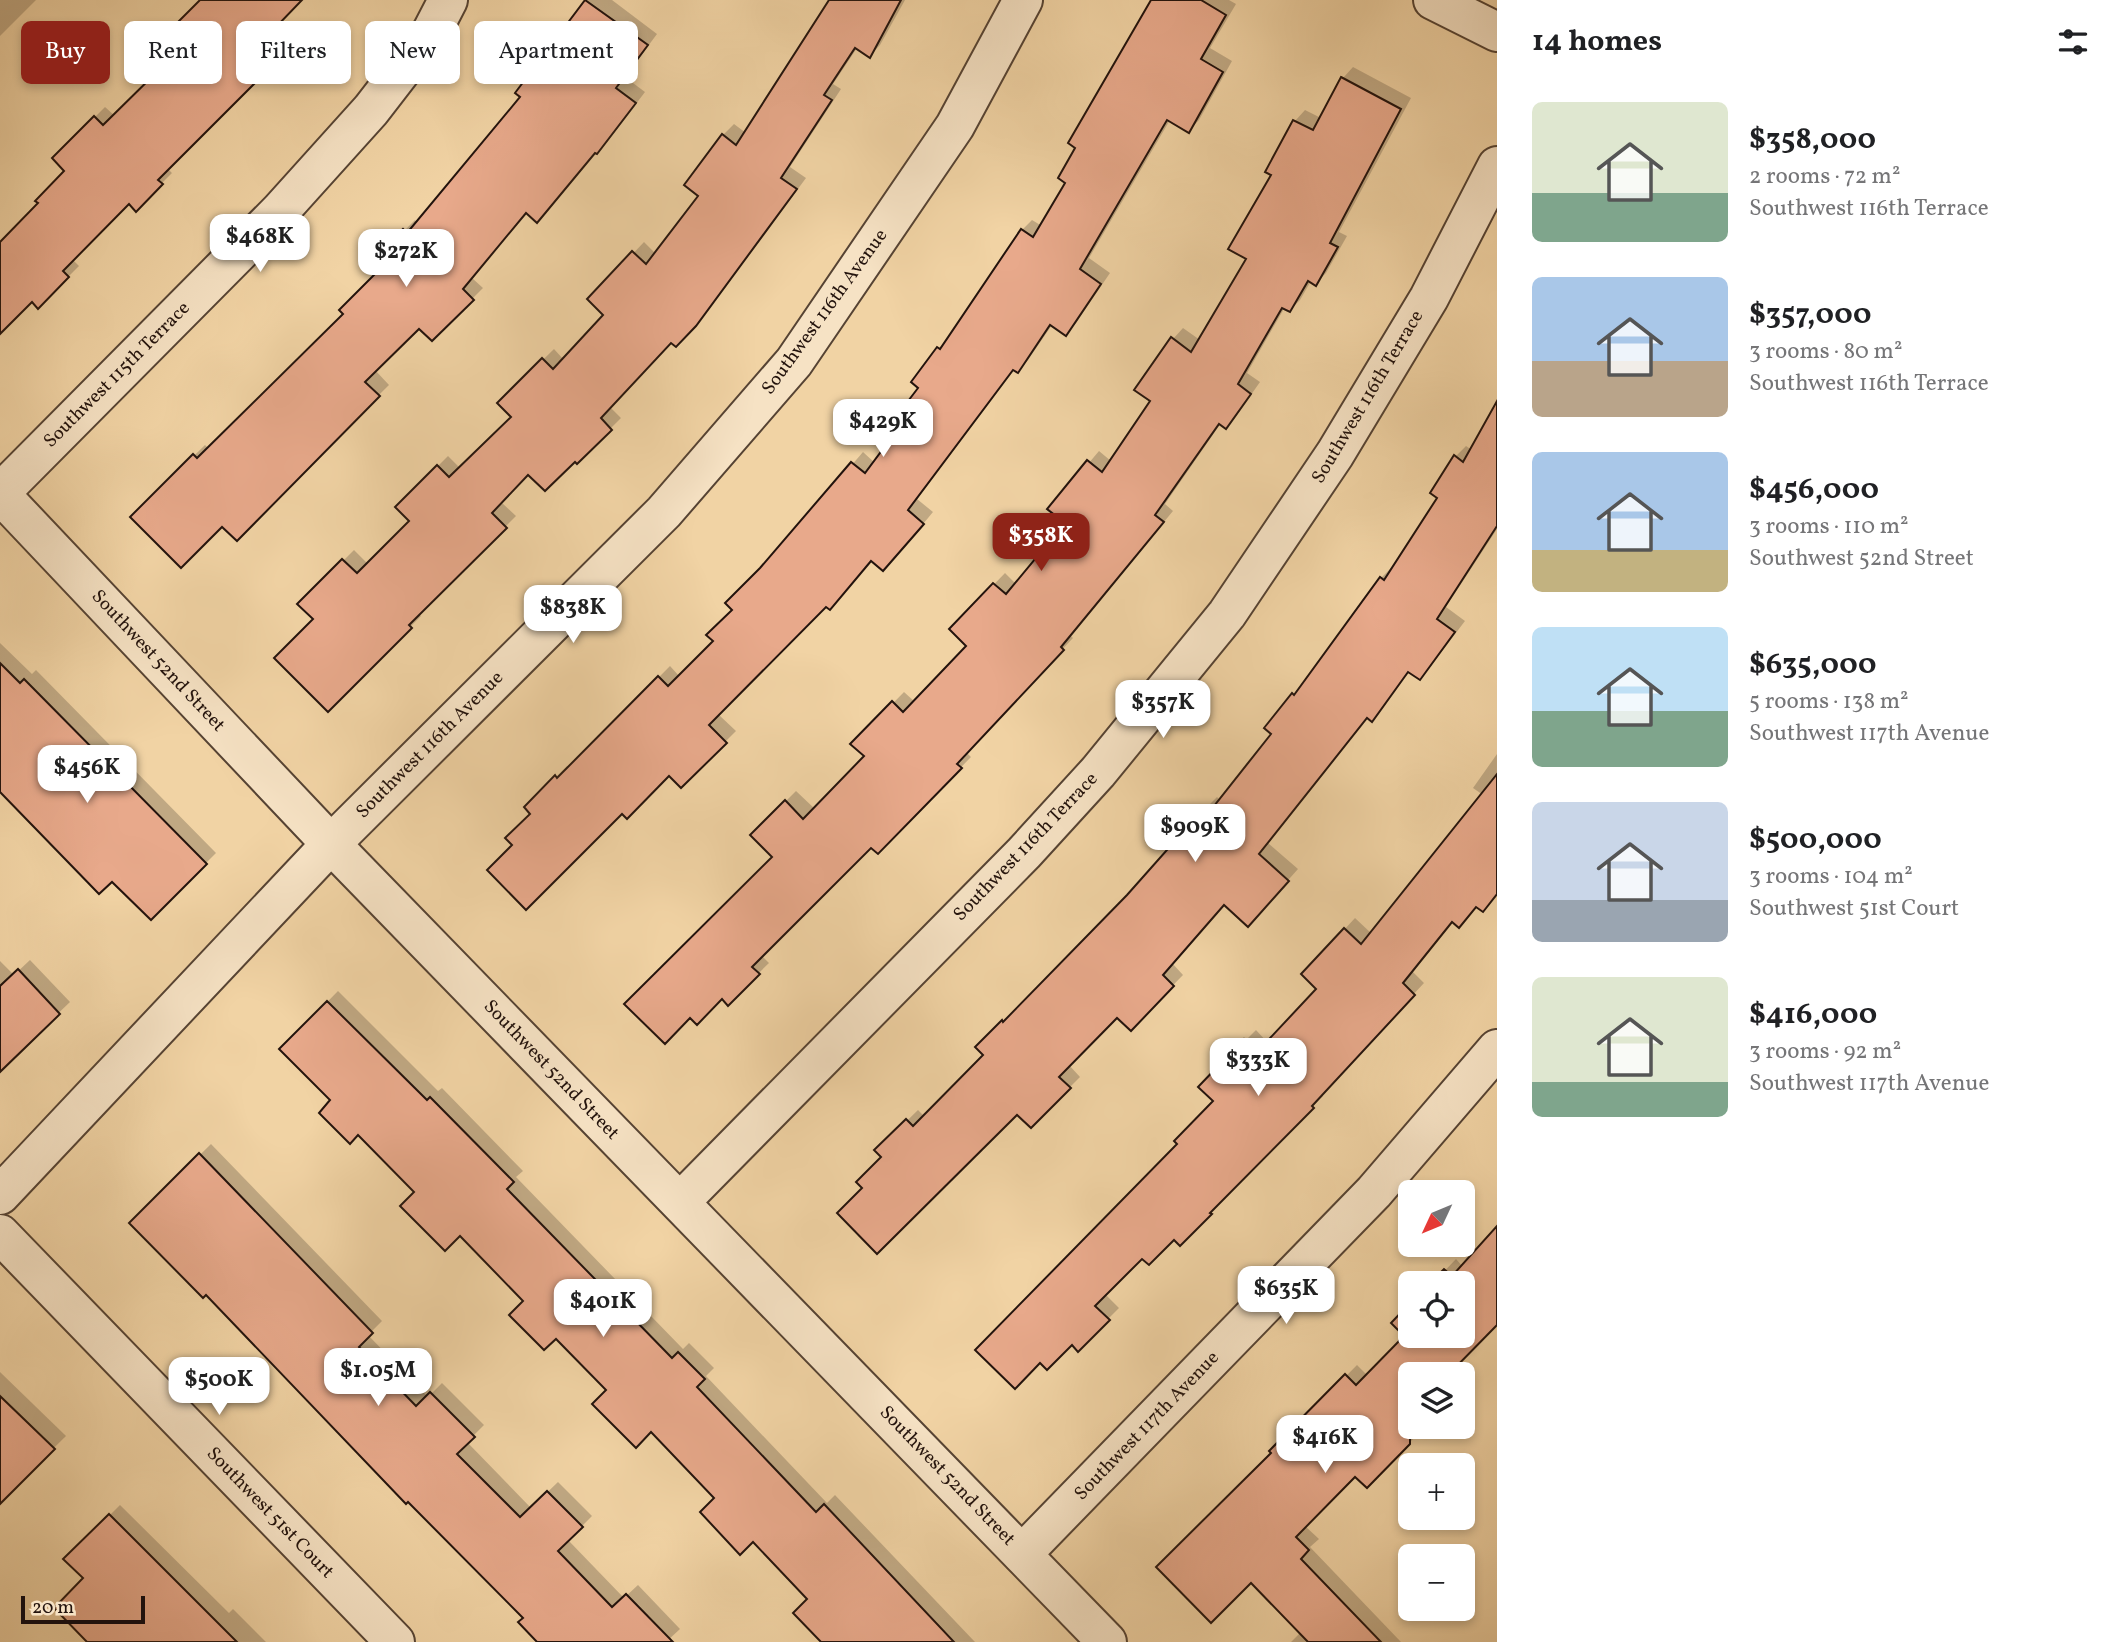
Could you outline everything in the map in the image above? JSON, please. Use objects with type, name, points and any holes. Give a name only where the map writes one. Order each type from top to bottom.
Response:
[{"type":"street","name":"Southwest 115th Terrace","points":[[0,493],[299,191],[379,100],[432,31],[448,0]]},
{"type":"street","name":"Southwest 116th Avenue","points":[[0,1195],[331,844],[664,512],[794,362],[955,126],[1023,0]]},
{"type":"street","points":[[1433,0],[1497,33]]},
{"type":"street","name":"Southwest 116th Terrace","points":[[680,1202],[1024,853],[1098,772],[1227,614],[1335,454],[1429,298],[1497,166]]},
{"type":"street","name":"Southwest 52nd Street","points":[[0,493],[331,844],[1107,1642]]},
{"type":"street","name":"Southwest 117th Avenue","points":[[1022,1554],[1374,1192],[1497,1049]]},
{"type":"street","name":"Southwest 51st Court","points":[[0,1234],[395,1642]]},
{"type":"building","points":[[200,0],[302,0],[282,21],[236,21],[236,84],[254,84],[158,180],[163,184],[136,212],[129,204],[63,271],[69,277],[38,309],[32,302],[0,334],[0,242],[38,203],[35,201],[64,171],[52,158],[94,116],[103,125],[145,84],[222,84],[222,21],[179,21]]},
{"type":"building","points":[[585,0],[614,21],[569,21]]},
{"type":"building","points":[[829,0],[901,0],[870,58],[855,48],[824,95],[832,100],[781,178],[797,189],[696,326],[676,347],[671,343],[601,418],[612,430],[545,491],[528,475],[492,513],[507,528],[409,625],[412,628],[328,712],[274,658],[313,619],[297,604],[342,559],[357,573],[409,521],[395,507],[437,465],[449,477],[511,417],[497,403],[542,358],[553,369],[603,315],[587,299],[632,251],[646,264],[698,196],[684,185],[722,134],[736,145]]},
{"type":"building","points":[[1151,0],[1201,0],[1226,15],[1201,59],[1223,72],[1189,133],[1167,120],[1080,269],[1101,284],[1066,336],[1050,325],[1018,373],[1013,370],[908,510],[924,524],[883,571],[871,561],[830,610],[826,607],[709,725],[727,743],[681,788],[669,776],[627,819],[622,814],[526,910],[487,870],[512,845],[505,838],[530,814],[524,807],[555,775],[557,778],[658,676],[668,686],[713,641],[706,635],[732,610],[725,603],[760,568],[851,462],[865,473],[903,422],[896,417],[918,388],[911,382],[937,347],[940,349],[1021,229],[1033,237],[1065,183],[1058,178],[1075,148],[1068,143]]},
{"type":"building","points":[[638,38],[648,45],[638,58]]},
{"type":"building","points":[[1341,77],[1401,109],[1330,243],[1338,247],[1316,286],[1308,281],[1290,312],[1282,308],[1238,384],[1251,394],[1226,429],[1219,424],[1155,515],[1164,522],[1061,647],[1064,650],[957,764],[962,768],[878,854],[871,848],[752,967],[760,974],[728,1006],[722,999],[697,1025],[690,1018],[665,1044],[624,1004],[772,857],[750,835],[785,800],[803,819],[864,756],[850,744],[892,701],[903,712],[966,646],[949,629],[993,583],[1006,594],[1065,523],[1047,509],[1087,460],[1102,472],[1150,401],[1134,390],[1171,337],[1191,352],[1246,259],[1228,249],[1271,175],[1265,172],[1293,120],[1313,130]]},
{"type":"building","points":[[522,84],[619,84],[616,88],[636,103],[597,154],[595,153],[537,223],[526,213],[463,289],[474,300],[432,341],[419,329],[365,382],[380,396],[237,541],[222,527],[181,568],[130,517],[193,454],[197,458],[343,314],[339,310],[382,267],[374,258],[403,229],[407,233],[520,97],[515,93]]},
{"type":"building","points":[[1497,401],[1497,526],[1437,619],[1455,632],[1420,680],[1408,672],[1372,722],[1367,718],[1259,854],[1289,881],[1248,927],[1224,905],[1163,975],[1174,986],[1131,1031],[1117,1018],[1059,1077],[1071,1088],[1031,1128],[1017,1115],[877,1254],[837,1213],[862,1188],[856,1182],[881,1157],[874,1150],[906,1119],[913,1126],[983,1055],[975,1047],[1002,1020],[1003,1022],[1127,895],[1205,807],[1210,811],[1271,734],[1264,728],[1292,693],[1294,695],[1380,577],[1384,580],[1437,498],[1430,493],[1454,455],[1463,462]]},
{"type":"building","points":[[0,663],[20,683],[24,679],[207,864],[151,920],[112,882],[99,894],[0,792]]},
{"type":"building","points":[[1497,774],[1497,894],[1483,912],[1476,907],[1459,928],[1452,922],[1403,983],[1415,995],[1312,1106],[1314,1108],[1210,1213],[1212,1214],[1180,1246],[1174,1240],[1149,1265],[1142,1259],[1095,1306],[1110,1320],[1078,1352],[1072,1345],[1047,1370],[1040,1363],[1015,1389],[975,1350],[1177,1144],[1174,1141],[1213,1101],[1198,1087],[1244,1039],[1257,1052],[1316,989],[1301,974],[1344,928],[1361,944]]},
{"type":"building","points":[[18,969],[60,1014],[0,1072],[0,986]]},
{"type":"building","points":[[327,1001],[427,1100],[430,1097],[514,1182],[507,1189],[672,1358],[678,1352],[705,1379],[697,1387],[816,1512],[824,1504],[954,1642],[821,1642],[793,1613],[807,1599],[753,1542],[740,1555],[700,1512],[714,1498],[651,1432],[636,1448],[592,1404],[606,1390],[556,1339],[544,1350],[509,1315],[523,1301],[460,1236],[445,1251],[400,1206],[414,1192],[358,1135],[350,1144],[319,1113],[330,1100],[279,1049]]},
{"type":"building","points":[[199,1153],[373,1333],[359,1347],[416,1406],[430,1392],[475,1437],[457,1454],[520,1517],[547,1491],[583,1527],[558,1551],[612,1607],[626,1594],[673,1642],[537,1642],[518,1622],[523,1618],[408,1502],[406,1504],[206,1295],[203,1298],[129,1223]]},
{"type":"building","points":[[1497,1226],[1497,1325],[1475,1347],[1475,1271],[1456,1271],[1469,1257],[1475,1257],[1475,1250]]},
{"type":"building","points":[[1398,1316],[1398,1330],[1391,1323]]},
{"type":"building","points":[[1398,1342],[1398,1348],[1474,1348],[1461,1362],[1398,1362],[1398,1439],[1410,1439],[1410,1444],[1398,1453],[1398,1456],[1367,1488],[1355,1477],[1296,1537],[1309,1550],[1301,1559],[1381,1642],[1308,1642],[1251,1583],[1211,1623],[1156,1567],[1271,1453],[1269,1451],[1345,1374],[1356,1385]]},
{"type":"building","points":[[0,1396],[55,1449],[0,1504]]},
{"type":"building","points":[[109,1514],[237,1642],[87,1642],[54,1608],[83,1578],[63,1559]]}]
